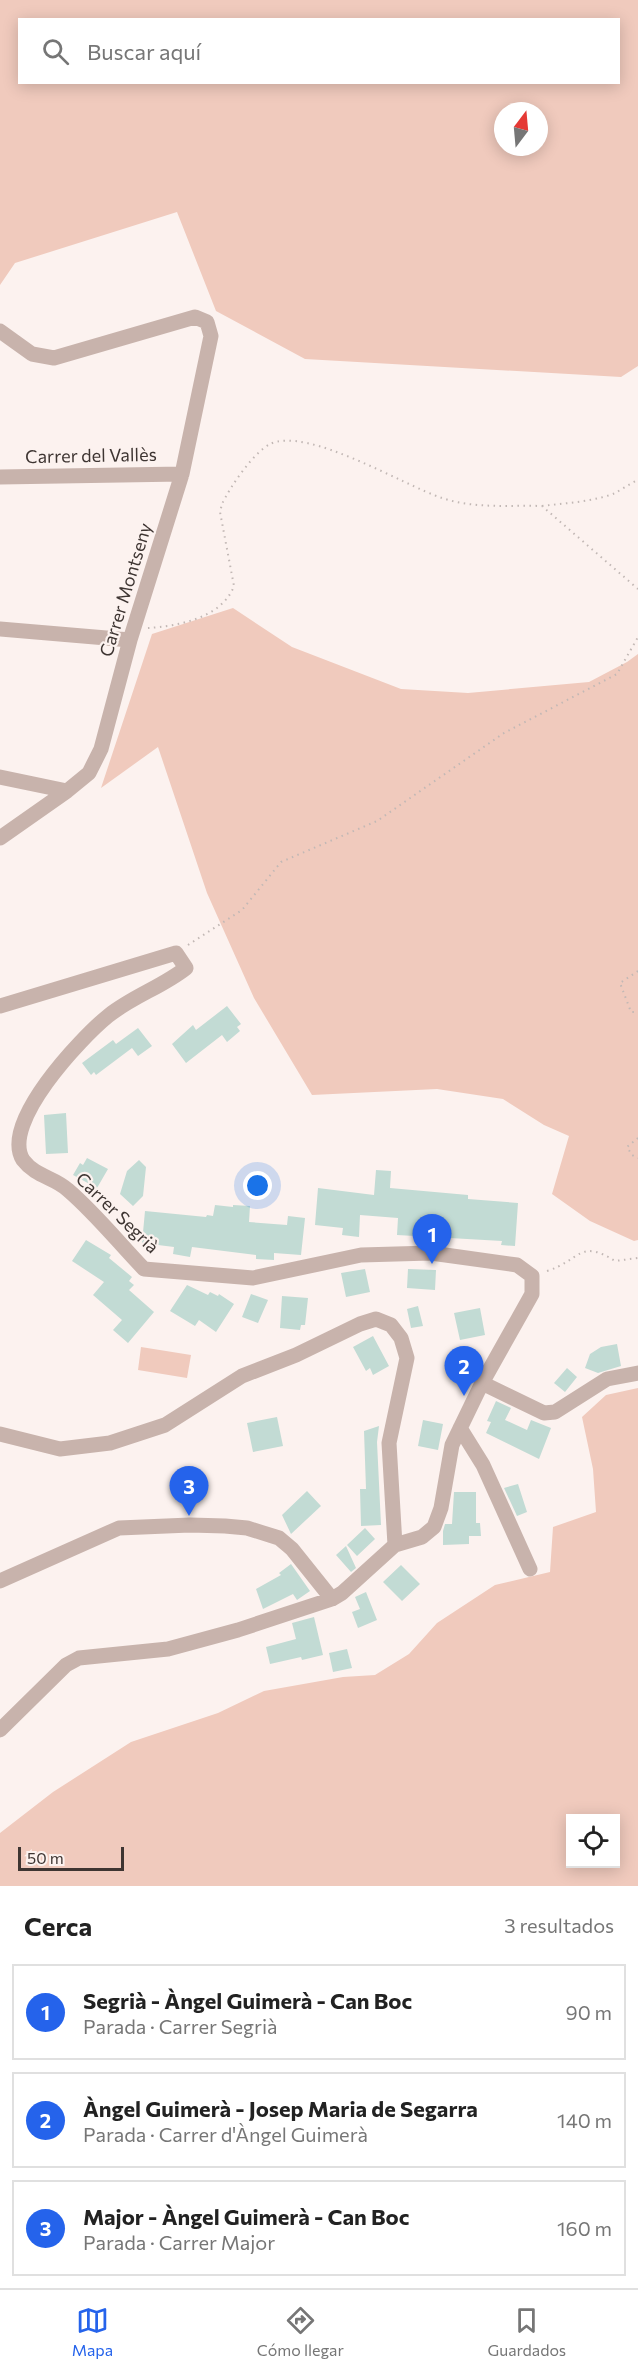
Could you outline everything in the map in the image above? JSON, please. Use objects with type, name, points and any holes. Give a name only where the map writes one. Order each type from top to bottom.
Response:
[{"type":"street","name":"Carrer Montseny","points":[[0,332],[32,354],[54,358],[195,317],[207,322],[211,336],[182,474],[132,635],[100,749],[88,773],[67,791],[0,838]]},
{"type":"street","name":"Carrer del Vallès","points":[[0,477],[182,474]]},
{"type":"street","points":[[0,629],[132,635]]},
{"type":"street","points":[[0,777],[67,791]]},
{"type":"street","points":[[0,1005],[176,952]]},
{"type":"street","name":"Carrer Segrià","points":[[176,952],[186,968],[175,977],[141,993],[109,1016],[73,1048],[29,1102],[16,1139],[21,1159],[39,1175],[67,1188],[144,1269],[253,1278],[361,1255],[431,1253],[517,1265],[532,1276]]},
{"type":"street","points":[[0,1730],[66,1665],[79,1658],[168,1649],[238,1630],[332,1599],[342,1593],[395,1545],[422,1537],[434,1527],[441,1508],[452,1445],[482,1383],[532,1294],[532,1276]]},
{"type":"street","points":[[0,1434],[60,1449],[110,1443],[165,1425],[242,1376],[296,1355],[360,1324],[376,1319],[391,1325],[401,1338],[407,1358],[389,1443],[395,1545]]},
{"type":"street","points":[[482,1383],[544,1413],[555,1412],[608,1379],[638,1373]]},
{"type":"street","points":[[460,1428],[483,1465],[530,1569]]},
{"type":"street","points":[[0,1581],[119,1528],[225,1526],[247,1528],[279,1538],[292,1549],[332,1599]]},
{"type":"path","points":[[132,635],[197,618],[212,611],[230,596],[234,586],[220,512],[225,497],[259,452],[271,444],[287,439],[317,446],[442,498],[475,506],[542,506],[578,502],[614,493],[638,480]]},
{"type":"path","points":[[542,506],[638,589]]},
{"type":"path","points":[[176,952],[242,910],[281,862],[377,820],[504,733],[617,674],[638,637]]},
{"type":"path","points":[[638,970],[620,983],[631,1012],[638,1012]]},
{"type":"path","points":[[638,1138],[627,1147],[632,1155],[638,1158]]},
{"type":"path","points":[[532,1276],[551,1270],[588,1250],[600,1251],[615,1261],[638,1258]]},
{"type":"shaded area","points":[[0,0],[638,0],[638,366],[621,377],[305,359],[216,311],[177,212],[15,263],[0,285]]},
{"type":"shaded area","points":[[233,608],[292,647],[401,689],[468,693],[589,682],[638,654],[638,1240],[634,1241],[590,1221],[552,1194],[569,1136],[544,1125],[503,1099],[437,1089],[312,1095],[254,998],[207,893],[158,747],[101,788],[152,634]]},
{"type":"shaded area","points":[[141,1347],[191,1355],[187,1378],[138,1370]]},
{"type":"shaded area","points":[[638,1388],[638,1886],[0,1886],[0,1833],[53,1792],[131,1742],[218,1713],[264,1691],[343,1677],[375,1675],[409,1654],[437,1623],[495,1585],[550,1572],[553,1527],[596,1512],[593,1469],[582,1417],[606,1395]]},
{"type":"building","points":[[227,1006],[241,1024],[237,1027],[240,1031],[227,1042],[222,1035],[186,1063],[172,1044],[193,1025],[196,1030]]},
{"type":"building","points":[[138,1028],[152,1046],[138,1056],[132,1048],[96,1075],[94,1072],[91,1075],[82,1063],[113,1040],[116,1044]]},
{"type":"building","points":[[66,1113],[68,1153],[46,1154],[44,1115]]},
{"type":"building","points":[[87,1158],[108,1169],[97,1188],[73,1175],[80,1163],[83,1165]]},
{"type":"building","points":[[139,1160],[146,1167],[143,1196],[133,1206],[120,1194],[127,1171]]},
{"type":"building","points":[[376,1170],[391,1171],[390,1188],[468,1195],[468,1199],[518,1203],[515,1246],[501,1245],[502,1241],[397,1235],[398,1218],[360,1215],[359,1237],[342,1235],[343,1228],[315,1225],[318,1188],[374,1195]]},
{"type":"building","points":[[215,1205],[250,1206],[249,1222],[287,1225],[288,1216],[305,1218],[301,1255],[274,1253],[274,1260],[256,1259],[256,1255],[192,1247],[190,1257],[173,1254],[174,1247],[142,1243],[145,1211],[206,1217],[207,1215],[213,1216]]},
{"type":"building","points":[[86,1240],[111,1255],[109,1258],[132,1277],[129,1281],[134,1285],[129,1290],[154,1312],[128,1343],[113,1330],[122,1320],[93,1295],[104,1282],[72,1261]]},
{"type":"building","points":[[365,1269],[370,1292],[346,1297],[341,1273]]},
{"type":"building","points":[[408,1269],[436,1270],[435,1290],[407,1288]]},
{"type":"building","points":[[187,1285],[208,1295],[210,1292],[218,1296],[219,1294],[234,1304],[216,1332],[199,1320],[195,1326],[170,1311]]},
{"type":"building","points":[[251,1294],[268,1300],[258,1323],[242,1317]]},
{"type":"building","points":[[282,1296],[308,1298],[305,1325],[301,1325],[300,1330],[280,1328]]},
{"type":"building","points":[[418,1306],[423,1326],[411,1328],[407,1309]]},
{"type":"building","points":[[480,1308],[485,1335],[460,1340],[454,1313]]},
{"type":"building","points":[[373,1336],[389,1366],[373,1375],[370,1368],[366,1371],[353,1347]]},
{"type":"building","points":[[617,1344],[621,1366],[598,1373],[585,1368],[590,1354],[601,1347]]},
{"type":"building","points":[[567,1368],[577,1377],[565,1392],[554,1383]]},
{"type":"building","points":[[496,1401],[511,1408],[505,1420],[527,1430],[531,1420],[551,1428],[539,1459],[486,1433],[491,1422],[487,1421]]},
{"type":"building","points":[[277,1417],[283,1446],[253,1452],[247,1423]]},
{"type":"building","points":[[423,1420],[443,1424],[438,1450],[418,1446]]},
{"type":"building","points":[[379,1426],[377,1442],[381,1525],[361,1526],[360,1489],[366,1489],[364,1431]]},
{"type":"building","points":[[518,1484],[527,1512],[517,1516],[504,1488]]},
{"type":"building","points":[[307,1491],[321,1506],[291,1534],[282,1515]]},
{"type":"building","points":[[454,1492],[476,1492],[476,1523],[480,1523],[481,1536],[469,1536],[469,1544],[443,1545],[445,1524],[452,1524]]},
{"type":"building","points":[[365,1528],[375,1539],[357,1556],[347,1545]]},
{"type":"building","points":[[346,1546],[356,1568],[351,1572],[336,1555]]},
{"type":"building","points":[[291,1564],[310,1591],[297,1600],[293,1594],[263,1609],[256,1589],[281,1575],[279,1573]]},
{"type":"building","points":[[401,1565],[420,1584],[402,1601],[383,1582]]},
{"type":"building","points":[[366,1592],[377,1620],[358,1628],[352,1612],[360,1609],[355,1597]]},
{"type":"building","points":[[314,1617],[323,1655],[270,1664],[266,1647],[296,1639],[292,1623]]},
{"type":"building","points":[[347,1649],[352,1668],[333,1672],[329,1653]]},
{"type":"place","name":"Segrià - Àngel Guimerà - Can Boc","points":[[432,1264]]},
{"type":"place","name":"Àngel Guimerà - Josep Maria de Segarra","points":[[464,1396]]},
{"type":"place","name":"Major - Àngel Guimerà - Can Boc","points":[[189,1516]]}]
